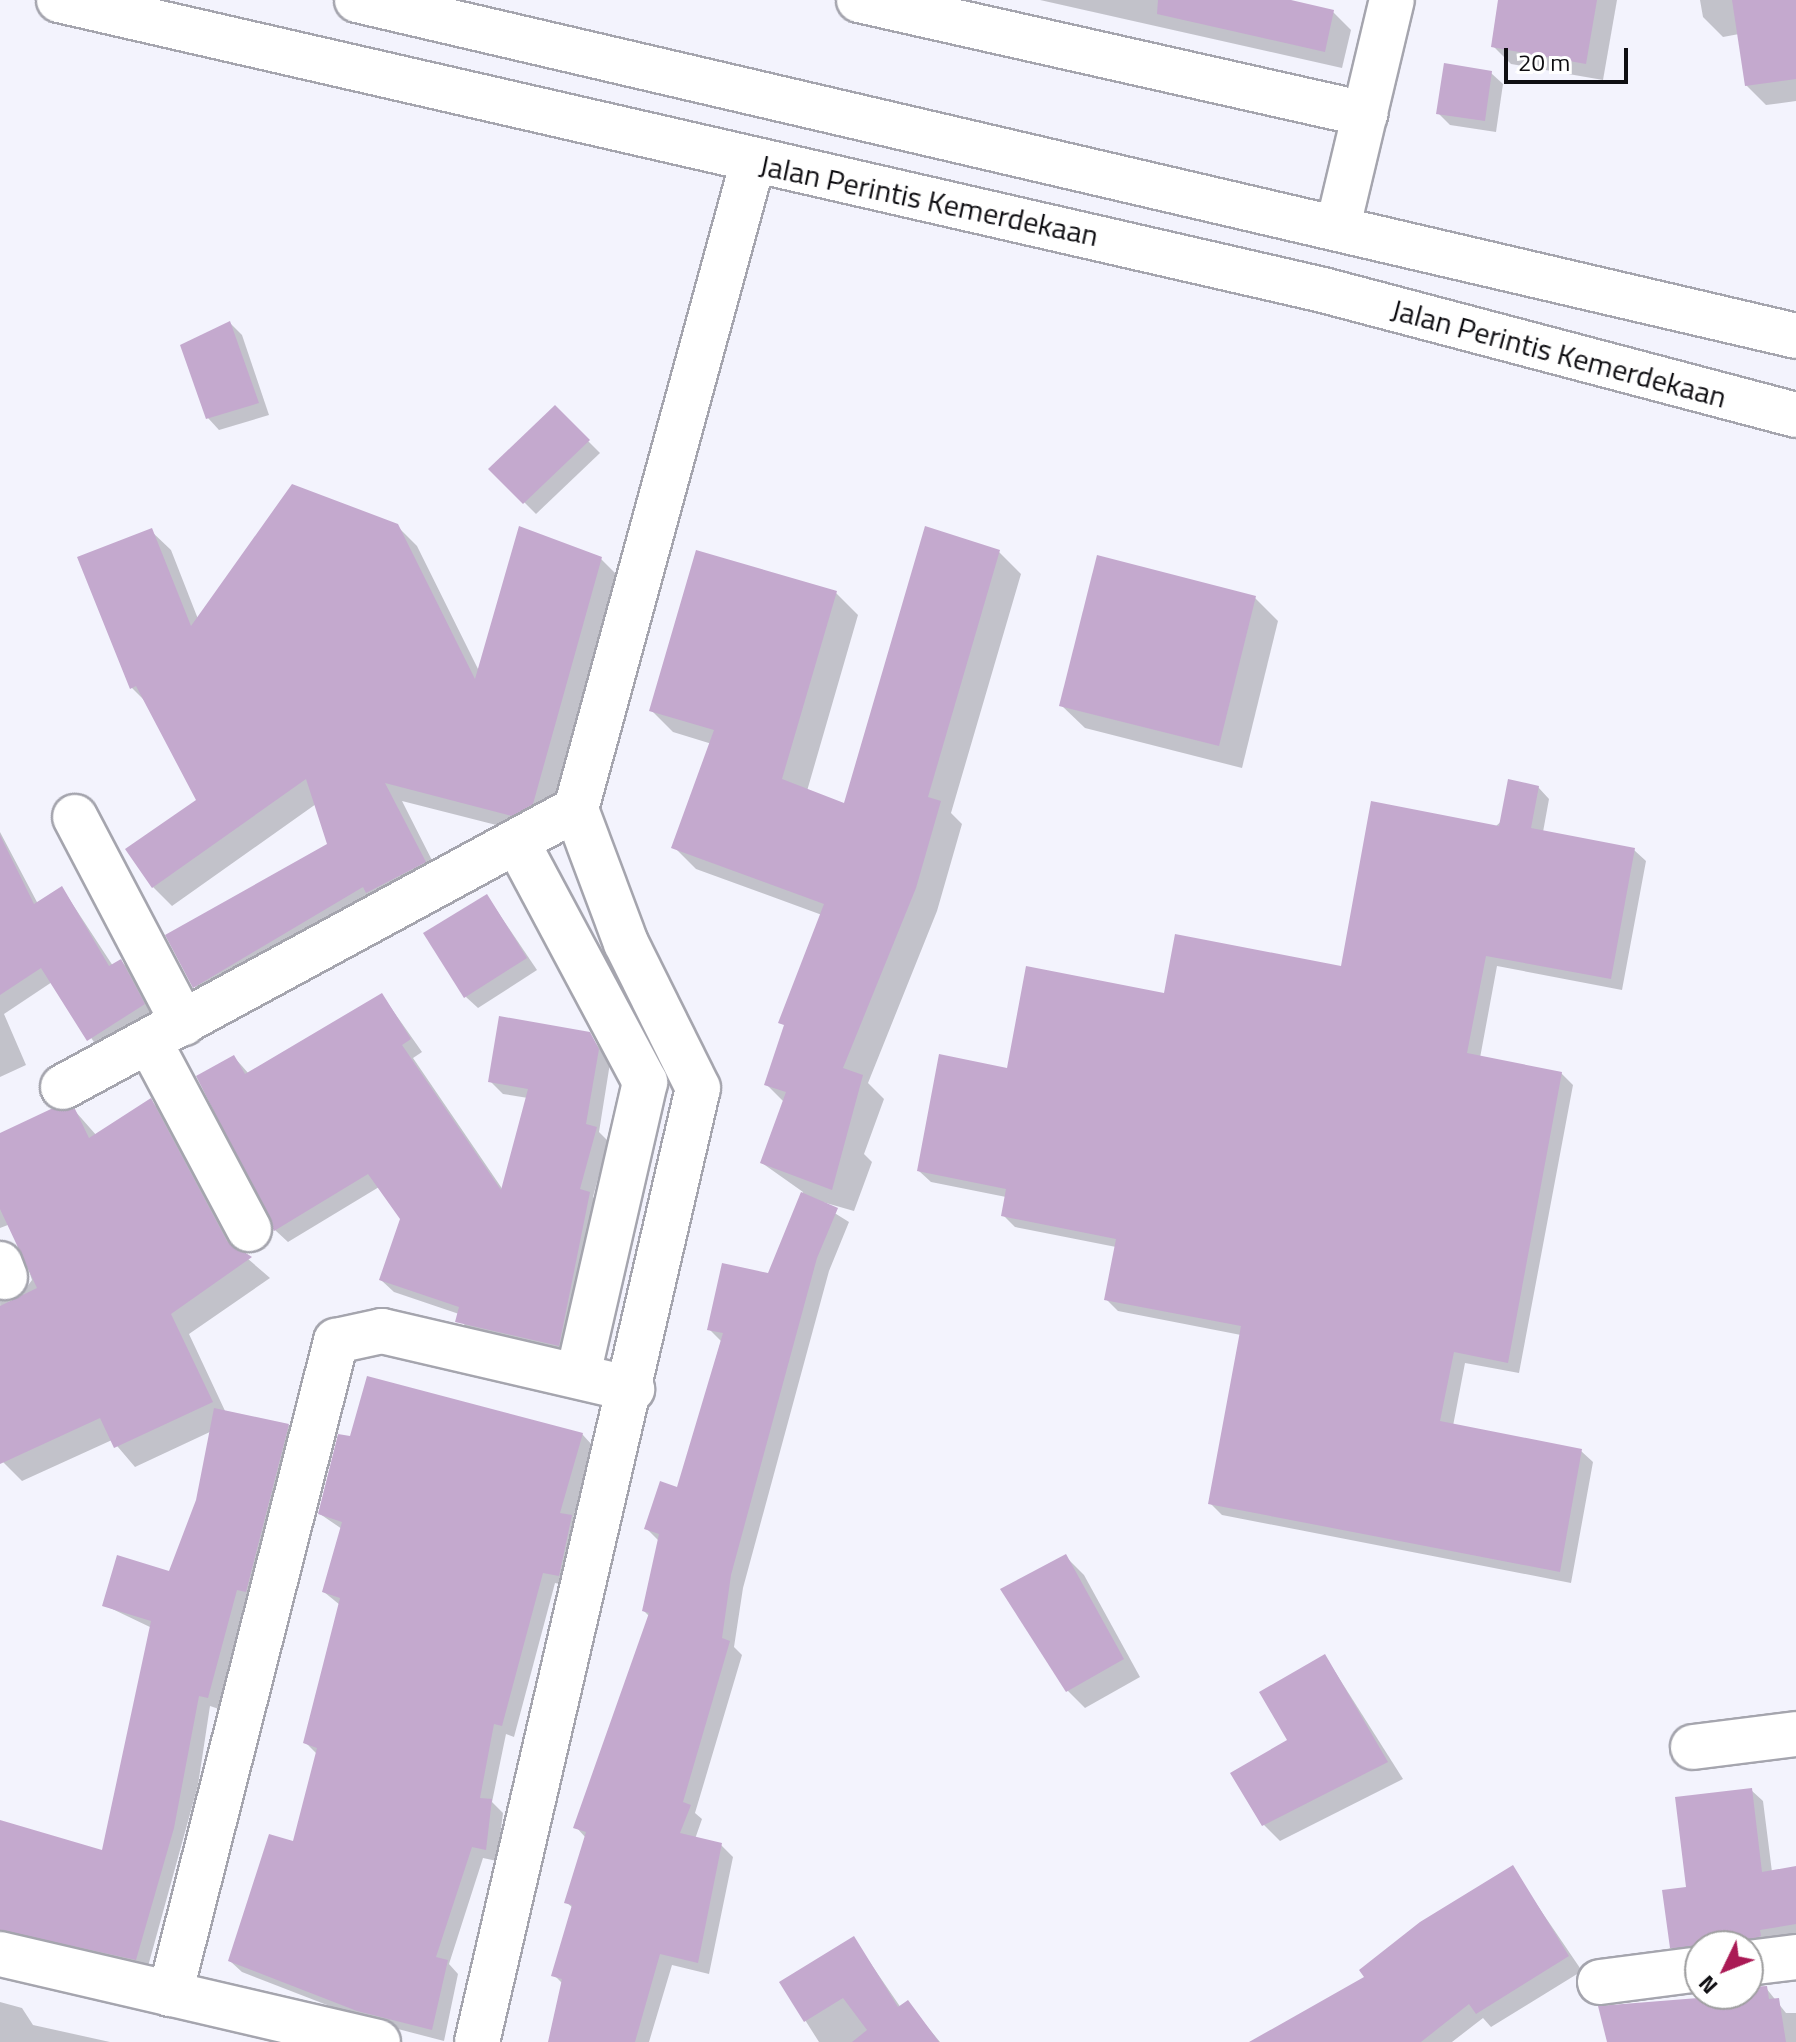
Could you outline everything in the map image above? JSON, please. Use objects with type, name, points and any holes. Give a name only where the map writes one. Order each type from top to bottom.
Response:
[{"type":"main road","name":"Jalan Perintis Kemerdekaan","points":[[59,0],[1323,290],[1796,415]]},
{"type":"main road","points":[[357,0],[1338,226],[1796,336]]},
{"type":"main road","points":[[859,0],[1365,114]]},
{"type":"main road","points":[[1338,226],[1392,0]]},
{"type":"main road","points":[[452,91],[469,26]]},
{"type":"main road","points":[[477,2042],[632,1389],[698,1088],[626,943],[576,809],[753,161]]},
{"type":"main road","points":[[63,1087],[518,844],[576,809]]},
{"type":"main road","points":[[75,817],[249,1229]]},
{"type":"main road","points":[[518,844],[626,1037],[647,1092],[578,1375]]},
{"type":"main road","points":[[170,1994],[336,1341],[382,1331],[632,1389]]},
{"type":"main road","points":[[1693,1747],[1796,1734]]},
{"type":"main road","points":[[0,1954],[378,2042]]},
{"type":"main road","points":[[1764,1961],[1796,1957]]},
{"type":"main road","points":[[1600,1982],[1684,1971]]},
{"type":"building","points":[[1158,0],[1291,0],[1334,10],[1325,52],[1157,14]]},
{"type":"building","points":[[1498,0],[1597,0],[1586,64],[1491,47]]},
{"type":"building","points":[[1732,0],[1796,0],[1796,79],[1745,86]]},
{"type":"building","points":[[1444,63],[1492,71],[1485,121],[1436,114]]},
{"type":"building","points":[[230,321],[259,403],[206,419],[180,345]]},
{"type":"building","points":[[555,405],[590,440],[523,504],[488,469]]},
{"type":"building","points":[[292,484],[398,524],[475,679],[519,526],[602,557],[533,804],[512,816],[385,783],[426,862],[366,893],[363,887],[193,988],[165,935],[327,844],[306,779],[152,888],[125,849],[196,800],[136,686],[130,689],[77,557],[152,528],[191,626]]},
{"type":"building","points":[[925,526],[1000,550],[928,797],[941,801],[916,888],[843,1068],[863,1075],[832,1190],[760,1163],[786,1092],[764,1085],[784,1025],[778,1023],[824,904],[671,848],[714,730],[649,711],[696,550],[837,591],[782,779],[844,803]]},
{"type":"building","points":[[1097,555],[1256,596],[1219,746],[1059,706]]},
{"type":"building","points":[[1508,779],[1539,786],[1531,828],[1635,848],[1611,979],[1486,956],[1467,1053],[1562,1072],[1508,1363],[1454,1352],[1440,1421],[1582,1449],[1560,1572],[1208,1504],[1241,1326],[1104,1300],[1116,1239],[1001,1216],[1006,1189],[917,1171],[939,1054],[1007,1068],[1026,966],[1164,993],[1175,934],[1341,966],[1371,801],[1499,826]]},
{"type":"building","points":[[0,835],[34,904],[62,886],[109,966],[121,959],[145,1004],[87,1041],[41,968],[0,995]]},
{"type":"building","points":[[487,894],[527,958],[464,998],[423,933]]},
{"type":"building","points":[[382,993],[411,1039],[402,1045],[501,1190],[528,1089],[488,1082],[499,1016],[590,1032],[599,1049],[586,1124],[597,1127],[580,1189],[590,1192],[559,1346],[455,1322],[459,1307],[379,1280],[400,1219],[368,1174],[274,1231],[196,1076],[234,1055],[245,1074]]},
{"type":"building","points":[[151,1098],[227,1241],[252,1257],[171,1314],[213,1402],[114,1448],[100,1418],[0,1464],[0,1306],[37,1288],[0,1209],[0,1133],[51,1109],[75,1109],[89,1138]]},
{"type":"building","points":[[801,1192],[838,1208],[817,1258],[731,1575],[722,1638],[730,1641],[683,1802],[691,1805],[680,1833],[722,1843],[698,1963],[660,1954],[635,2042],[548,2042],[562,1979],[551,1976],[572,1905],[564,1903],[586,1832],[573,1828],[649,1613],[642,1611],[659,1534],[644,1529],[660,1481],[677,1487],[723,1333],[707,1330],[722,1263],[768,1273]]},
{"type":"building","points":[[367,1376],[583,1433],[560,1513],[572,1515],[559,1576],[543,1573],[502,1726],[494,1724],[480,1798],[492,1799],[486,1850],[472,1847],[436,1957],[448,1960],[432,2030],[357,2011],[228,1961],[269,1834],[293,1841],[317,1748],[303,1743],[340,1598],[322,1592],[342,1522],[318,1514],[338,1434],[350,1436]]},
{"type":"building","points":[[214,1408],[289,1424],[246,1592],[237,1590],[208,1698],[199,1696],[174,1828],[136,1960],[0,1930],[0,1820],[102,1850],[151,1621],[102,1606],[117,1555],[169,1571],[196,1500]]},
{"type":"building","points":[[1066,1554],[1124,1659],[1066,1692],[1000,1589]]},
{"type":"building","points":[[1325,1654],[1388,1762],[1262,1826],[1230,1773],[1287,1740],[1259,1692]]},
{"type":"building","points":[[1752,1788],[1762,1872],[1796,1866],[1796,1924],[1760,1930],[1684,1930],[1684,1948],[1670,1948],[1662,1890],[1686,1887],[1675,1797]]},
{"type":"building","points":[[1513,1865],[1569,1956],[1476,2014],[1469,2004],[1421,2042],[1249,2042],[1364,1977],[1359,1970],[1420,1922]]},
{"type":"building","points":[[854,1936],[898,2007],[908,2000],[939,2042],[852,2042],[867,2030],[843,1998],[804,2022],[779,1982]]},
{"type":"building","points":[[1764,1986],[1767,1986],[1769,1999],[1779,1998],[1786,2042],[1607,2042],[1598,2006],[1684,1999],[1684,2010],[1764,2010]]}]
